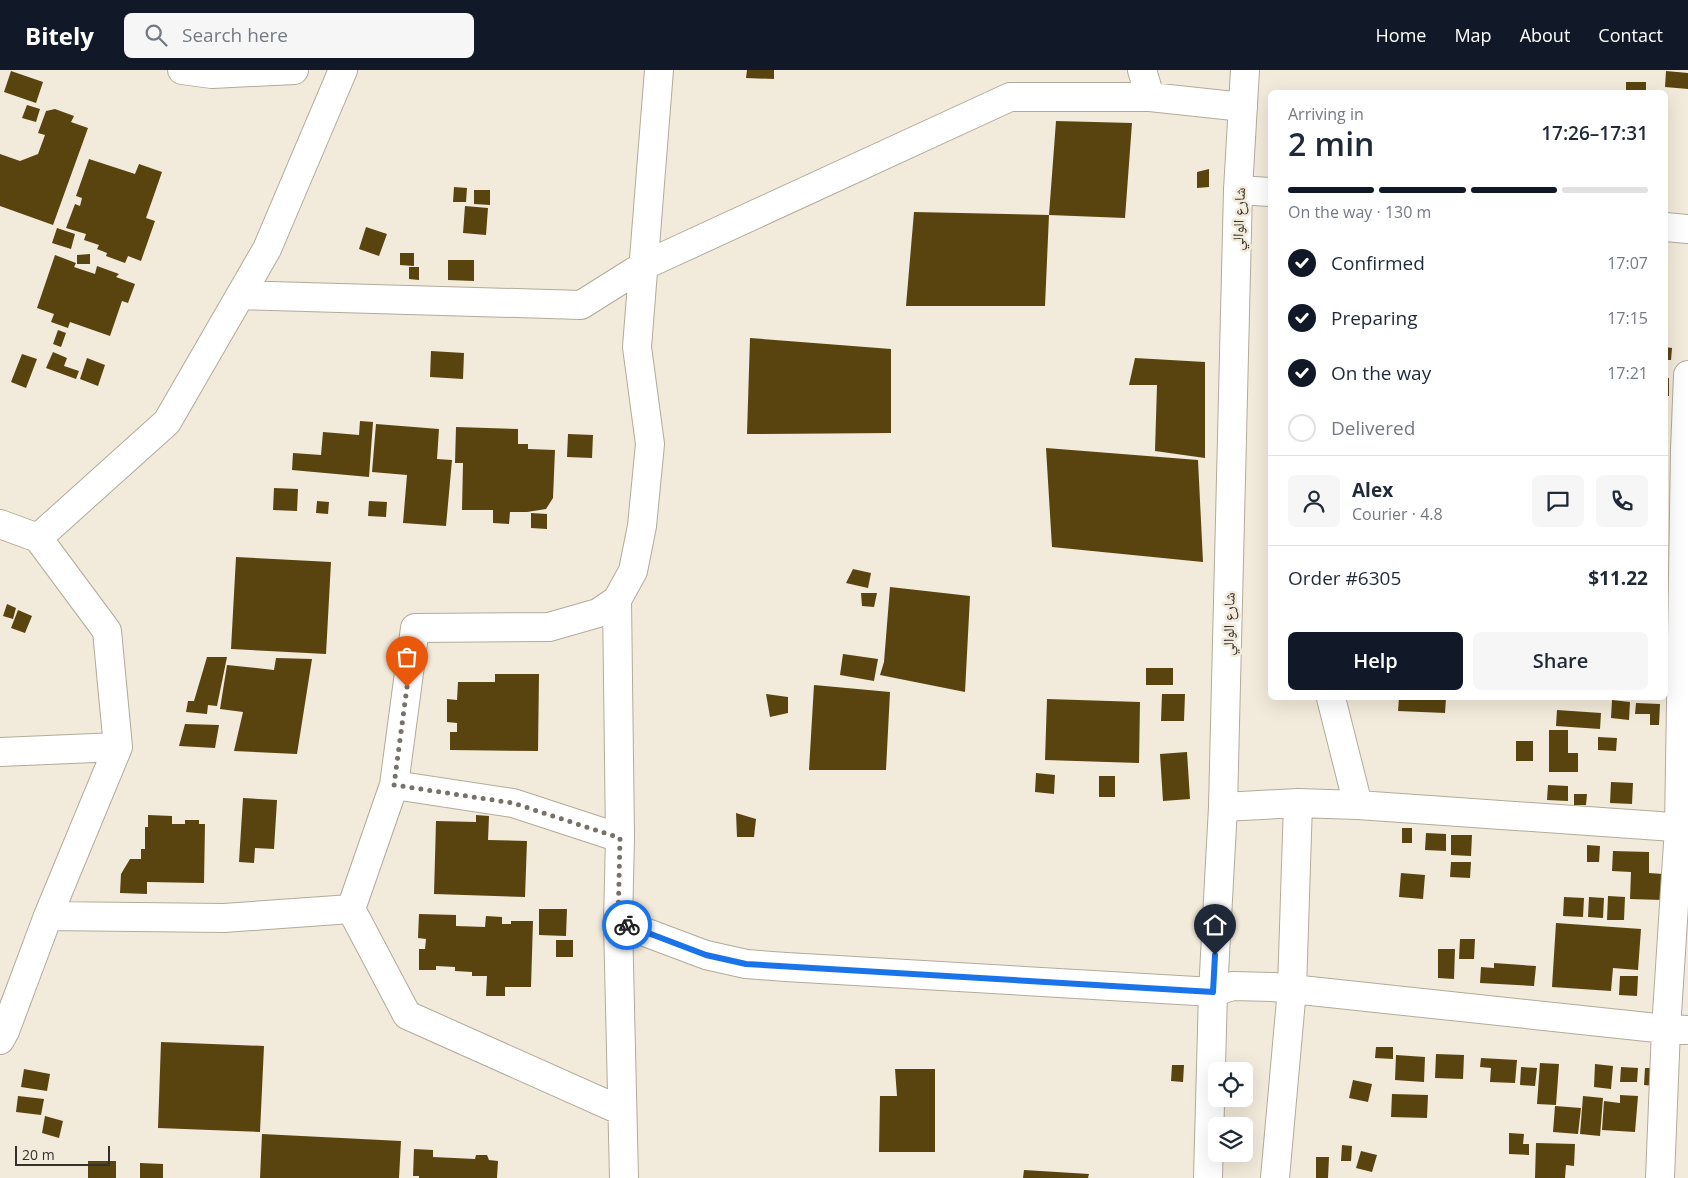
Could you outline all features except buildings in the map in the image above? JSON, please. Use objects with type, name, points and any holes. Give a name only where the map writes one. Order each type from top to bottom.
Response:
[{"type":"street","points":[[182,70],[212,74],[294,70]]},
{"type":"street","points":[[38,538],[167,422],[267,249],[343,70]]},
{"type":"street","points":[[622,1111],[407,1015],[351,909],[394,785],[415,628],[549,627],[598,613],[617,600],[633,571],[642,526],[650,444],[637,347],[659,70]]},
{"type":"street","points":[[1142,70],[1150,97]]},
{"type":"street","name":"شارع الوالي","points":[[1208,1178],[1223,989],[1223,807],[1238,190],[1245,70]]},
{"type":"street","points":[[241,295],[581,305],[643,266],[1010,97],[1150,97],[1243,107]]},
{"type":"street","points":[[1238,190],[1268,192]]},
{"type":"street","points":[[1668,227],[1688,229]]},
{"type":"street","points":[[1660,1178],[1677,1030],[1683,828],[1678,638],[1679,449],[1688,375]]},
{"type":"street","points":[[0,524],[38,538],[108,631],[118,746],[48,916],[0,1040]]},
{"type":"street","points":[[617,600],[620,838],[618,922],[624,1178]]},
{"type":"street","points":[[1332,700],[1358,805]]},
{"type":"street","points":[[0,752],[118,746]]},
{"type":"street","points":[[394,785],[513,803],[620,838]]},
{"type":"street","points":[[1275,1178],[1282,988],[1298,803]]},
{"type":"street","points":[[1223,807],[1298,803],[1358,805],[1683,828]]},
{"type":"street","points":[[48,916],[224,918],[351,909]]},
{"type":"street","points":[[618,922],[706,955],[746,964],[1223,989],[1282,988],[1677,1030]]},
{"type":"way so far","points":[[407,687],[394,785],[513,803],[620,838],[618,922],[627,925]]},
{"type":"route","points":[[627,925],[706,955],[746,964],[1213,992],[1215,955]]}]
